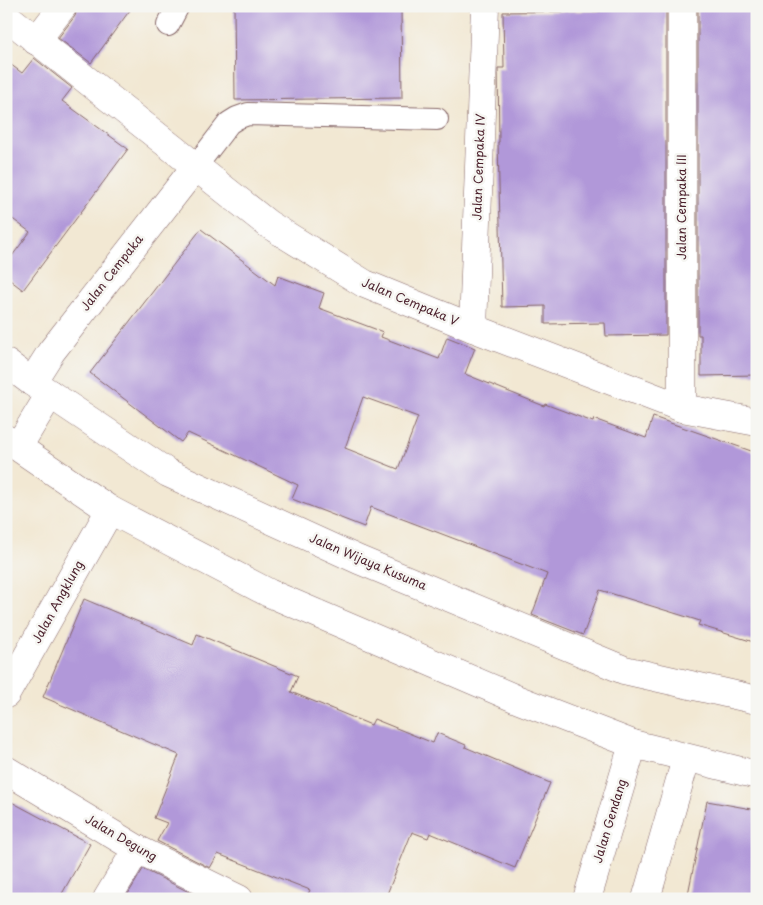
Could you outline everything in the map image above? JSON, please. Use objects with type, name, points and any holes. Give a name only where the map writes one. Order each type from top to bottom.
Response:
[{"type":"street","points":[[36,41],[63,6]]},
{"type":"street","name":"Jalan Cempaka IV","points":[[473,328],[485,6]]},
{"type":"street","name":"Jalan Cempaka III","points":[[682,6],[682,408]]},
{"type":"street","name":"Jalan Cempaka V","points":[[6,16],[268,224],[366,284],[473,328],[682,408],[757,422]]},
{"type":"street","name":"Jalan Cempaka","points":[[41,388],[51,352],[196,166]]},
{"type":"street","name":"Jalan Wijaya Kusuma","points":[[6,363],[168,473],[359,560],[624,670],[757,700]]},
{"type":"street","points":[[41,388],[12,443],[110,510],[269,593],[519,700],[633,744],[757,775]]},
{"type":"street","name":"Jalan Angklung","points":[[6,694],[110,510]]},
{"type":"street","name":"Jalan Gendang","points":[[587,899],[633,744]]},
{"type":"street","points":[[646,899],[686,758]]},
{"type":"street","name":"Jalan Degung","points":[[6,770],[137,848],[239,899]]},
{"type":"street","points":[[107,899],[137,848]]},
{"type":"lane","points":[[196,166],[229,123],[236,118],[248,114],[438,119]]},
{"type":"building","points":[[78,6],[133,6],[91,63],[58,38],[75,16]]},
{"type":"building","points":[[234,6],[401,6],[402,98],[235,100]]},
{"type":"building","points":[[600,6],[666,6],[666,335],[606,336],[605,323],[545,324],[545,306],[502,307],[498,68],[504,68],[503,12],[601,11]]},
{"type":"building","points":[[698,6],[757,6],[757,375],[701,376],[701,335],[698,335]]},
{"type":"building","points":[[34,58],[72,88],[62,101],[128,149],[23,290],[6,277],[6,264],[30,232],[6,214],[6,61],[22,73]]},
{"type":"building","points":[[201,229],[275,285],[278,276],[324,293],[319,308],[383,332],[381,337],[439,359],[447,337],[475,348],[465,374],[544,406],[545,404],[593,422],[594,419],[646,438],[653,417],[757,453],[757,643],[698,625],[700,621],[600,590],[583,635],[532,615],[547,574],[371,507],[364,527],[292,499],[298,485],[188,433],[181,442],[90,373]],"holes":[[[363,397],[418,417],[398,469],[345,448]]]},
{"type":"building","points":[[84,599],[193,645],[197,634],[298,676],[291,692],[371,725],[374,719],[433,743],[437,733],[550,783],[515,868],[430,833],[428,838],[412,832],[385,899],[306,899],[310,890],[218,854],[210,868],[157,841],[167,823],[154,818],[179,755],[43,697]]},
{"type":"building","points":[[6,799],[90,844],[59,899],[6,899]]},
{"type":"building","points":[[707,801],[757,810],[757,899],[687,899]]},
{"type":"building","points":[[143,869],[195,895],[193,899],[125,899]]}]
